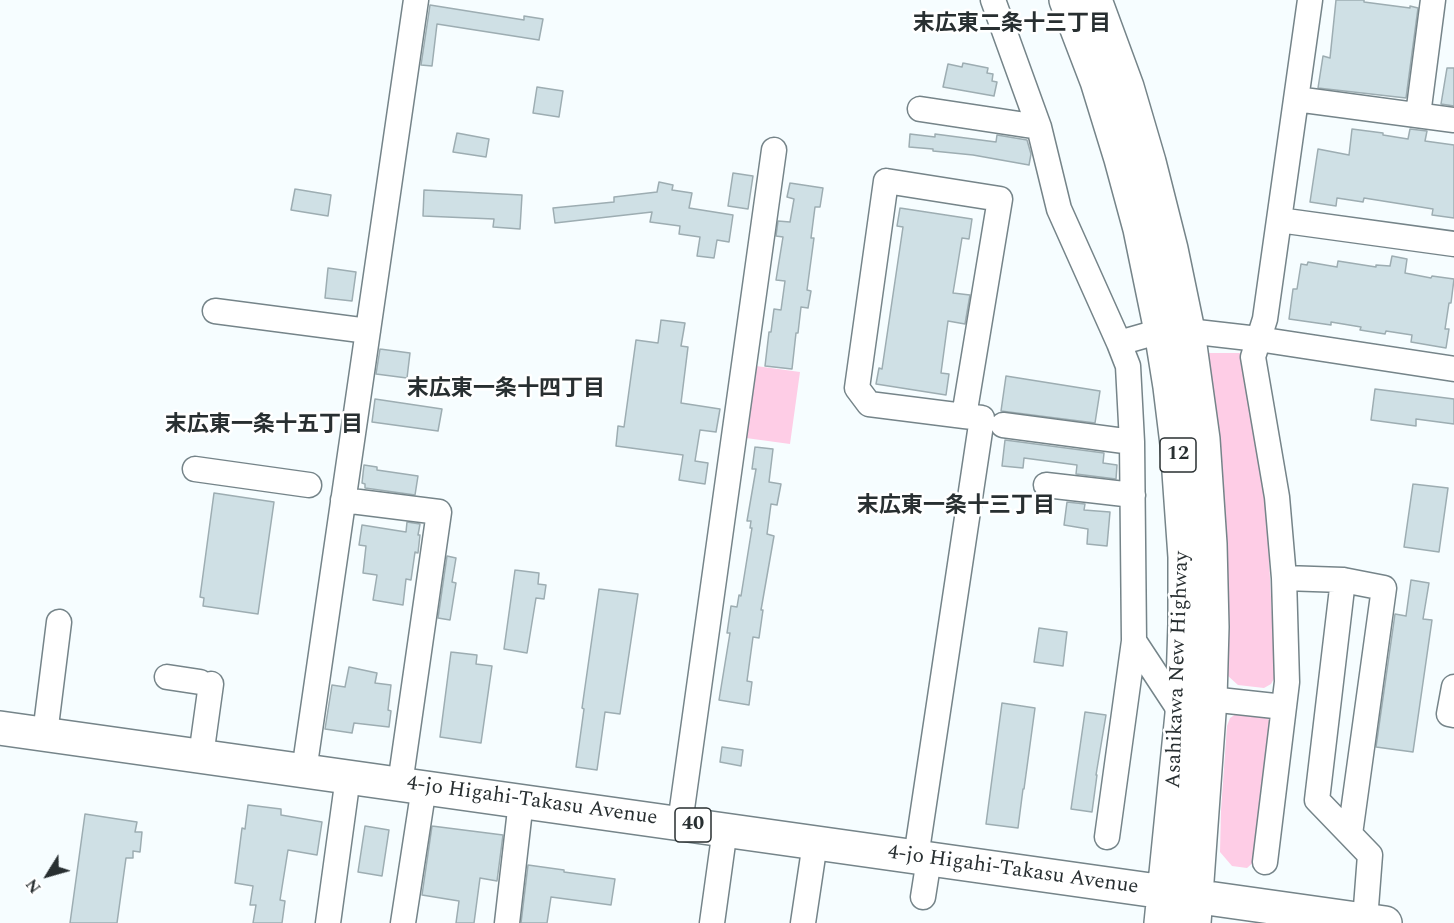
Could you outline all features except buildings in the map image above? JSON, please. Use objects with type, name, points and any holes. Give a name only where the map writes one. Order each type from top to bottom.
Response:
[{"type":"highway","name":"Asahikawa New Highway","points":[[1066,0],[1097,81],[1122,159],[1140,229],[1175,331],[1203,439],[1210,544],[1212,627],[1196,706],[1179,908]]},
{"type":"highway","name":"Asahikawa New Highway","points":[[1095,0],[1127,87],[1172,249],[1175,331]]},
{"type":"highway","name":"4-jo Higahi-Takasu Avenue","points":[[0,728],[922,858],[1179,908],[1375,922]]},
{"type":"street","points":[[304,771],[416,0]]},
{"type":"street","points":[[993,0],[1039,127],[1059,209],[1128,366],[1132,442],[1134,641],[1107,837]]},
{"type":"street","points":[[1265,862],[1287,682],[1284,578],[1277,497],[1253,357],[1265,319],[1310,0]]},
{"type":"street","points":[[1419,115],[1433,0]]},
{"type":"street","points":[[1296,99],[1454,120]]},
{"type":"street","points":[[920,109],[1039,127]]},
{"type":"street","points":[[680,823],[774,150]]},
{"type":"street","points":[[923,897],[922,858],[982,417],[964,416],[869,404],[857,388],[886,181],[1000,199],[964,416]]},
{"type":"street","points":[[1279,220],[1454,244]]},
{"type":"street","points":[[215,311],[368,331]]},
{"type":"street","points":[[1119,343],[1175,331],[1258,339],[1454,369]]},
{"type":"street","points":[[1003,425],[1132,442]]},
{"type":"street","points":[[195,470],[309,485]]},
{"type":"street","points":[[1046,485],[1133,495]]},
{"type":"street","points":[[343,500],[439,512],[412,786],[403,923]]},
{"type":"street","points":[[1284,578],[1343,579],[1384,588],[1350,834]]},
{"type":"street","points":[[1343,579],[1317,800],[1370,855],[1375,922]]},
{"type":"street","points":[[45,734],[59,622]]},
{"type":"street","points":[[1134,641],[1196,706],[1284,707]]},
{"type":"street","points":[[167,677],[205,683],[201,756]]},
{"type":"street","points":[[1454,687],[1449,714],[1454,715]]},
{"type":"street","points":[[328,923],[348,777]]},
{"type":"street","points":[[507,923],[521,801]]},
{"type":"street","points":[[712,923],[725,829]]},
{"type":"street","points":[[803,923],[815,843]]},
{"type":"shaded area","points":[[1202,353],[1242,353],[1266,500],[1275,677],[1271,684],[1264,688],[1238,685],[1228,676],[1226,522]]},
{"type":"shaded area","points":[[756,366],[800,372],[790,444],[746,438]]},
{"type":"shaded area","points":[[1236,714],[1265,715],[1271,727],[1256,860],[1247,868],[1232,866],[1220,852],[1227,726],[1230,718]]},
{"type":"district","name":"末広東二条十三丁目","points":[[1012,26]]},
{"type":"district","name":"末広東一条十四丁目","points":[[506,391]]},
{"type":"district","name":"末広東一条十五丁目","points":[[264,427]]},
{"type":"district","name":"末広東一条十三丁目","points":[[956,508]]}]
